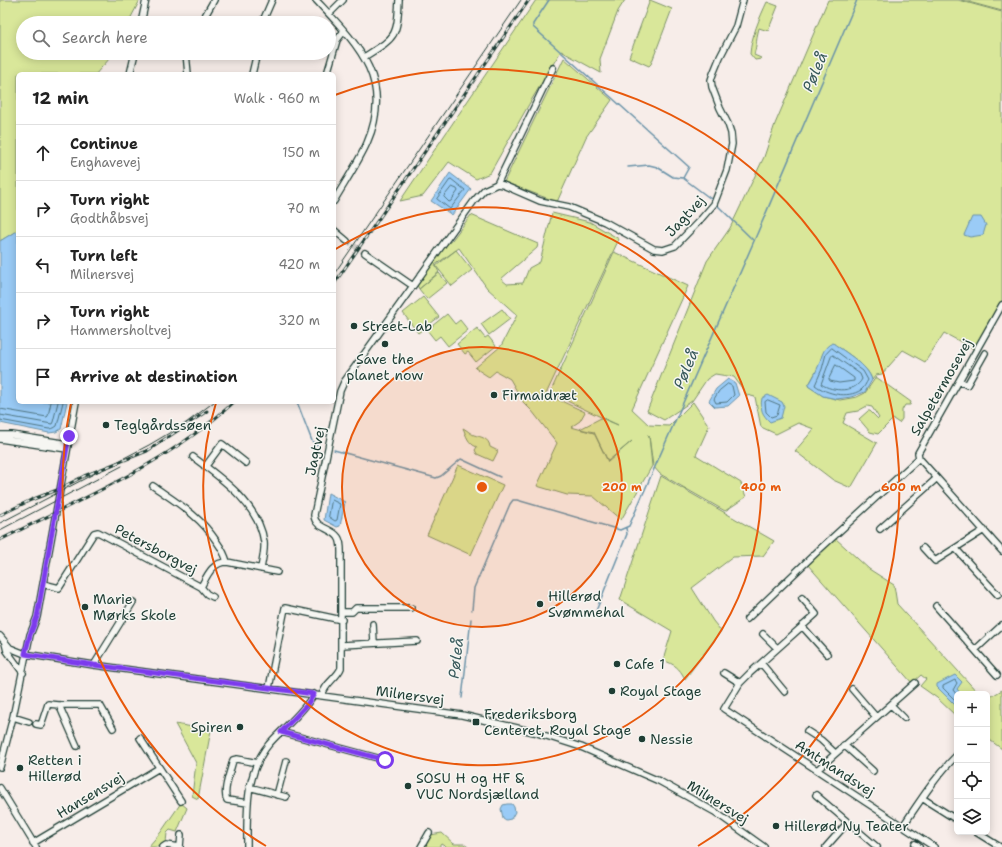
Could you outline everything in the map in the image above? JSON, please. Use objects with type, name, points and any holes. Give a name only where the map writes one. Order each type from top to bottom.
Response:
[{"type":"street","points":[[143,16],[146,0]]},
{"type":"street","points":[[205,16],[214,0]]},
{"type":"street","points":[[265,16],[272,0]]},
{"type":"street","points":[[316,0],[329,14],[343,0]]},
{"type":"street","points":[[364,57],[392,37],[398,21],[400,0]]},
{"type":"street","name":"Jagtvej","points":[[342,612],[340,540],[334,533],[317,524],[314,520],[314,515],[340,391],[344,382],[474,201],[484,190],[497,184],[503,185],[540,201],[569,207],[605,222],[654,249],[664,250],[675,246],[714,204],[727,170],[732,144],[728,124],[720,108],[711,80],[720,57],[736,26],[743,0]]},
{"type":"street","points":[[336,22],[364,57],[371,70],[375,83],[376,97],[376,113],[367,144],[336,198]]},
{"type":"street","points":[[336,43],[344,31]]},
{"type":"street","points":[[130,72],[133,60]]},
{"type":"street","points":[[187,60],[188,72]]},
{"type":"street","points":[[252,72],[255,60]]},
{"type":"street","points":[[328,72],[331,60]]},
{"type":"street","points":[[497,184],[553,68]]},
{"type":"street","points":[[336,232],[347,241]]},
{"type":"street","points":[[365,253],[412,286]]},
{"type":"street","name":"Salpetermosevej","points":[[1002,305],[960,382],[918,453],[919,458],[1002,551]]},
{"type":"street","points":[[960,382],[967,385],[985,353]]},
{"type":"street","points":[[0,767],[23,672],[25,654],[37,617],[76,404]]},
{"type":"street","points":[[0,436],[12,435],[67,446]]},
{"type":"street","points":[[0,439],[67,446]]},
{"type":"street","points":[[205,467],[222,444],[246,463]]},
{"type":"street","points":[[193,457],[223,480],[252,512],[259,524],[264,544],[261,569]]},
{"type":"street","points":[[747,619],[807,561],[919,458]]},
{"type":"street","points":[[880,529],[937,478]]},
{"type":"street","points":[[153,486],[190,512],[208,528],[225,553],[227,562]]},
{"type":"street","points":[[923,548],[935,562],[984,530]]},
{"type":"street","name":"Petersborgvej","points":[[43,584],[59,588],[94,533],[98,532],[201,587],[207,594],[213,597]]},
{"type":"street","points":[[996,545],[1002,541]]},
{"type":"street","points":[[956,549],[998,595]]},
{"type":"street","points":[[201,587],[214,567],[222,562],[277,572]]},
{"type":"street","points":[[724,673],[740,684],[777,648],[816,614],[802,598]]},
{"type":"street","points":[[94,665],[133,602]]},
{"type":"street","points":[[936,606],[997,675]]},
{"type":"street","points":[[269,688],[284,608],[342,620]]},
{"type":"street","points":[[322,696],[324,688],[339,673],[341,668],[342,612],[352,612],[356,608],[411,608]]},
{"type":"street","points":[[373,624],[374,643]]},
{"type":"street","points":[[975,650],[1002,625]]},
{"type":"street","points":[[802,626],[827,654]]},
{"type":"street","points":[[764,634],[777,648]]},
{"type":"street","points":[[0,636],[5,643],[7,651],[23,672]]},
{"type":"street","points":[[342,645],[417,641]]},
{"type":"street","name":"Milnersvej","points":[[5,643],[15,651],[25,654],[94,665],[468,716],[534,732],[567,742],[634,769],[665,784],[715,812],[764,847]]},
{"type":"street","points":[[761,663],[785,692]]},
{"type":"street","points":[[817,770],[915,683]]},
{"type":"street","name":"Amtmandsvej","points":[[740,684],[724,708],[934,847]]},
{"type":"street","points":[[852,689],[876,717]]},
{"type":"street","points":[[247,847],[249,787],[258,763],[265,751],[306,706],[314,694]]},
{"type":"street","points":[[36,724],[42,725],[48,704],[100,705],[113,728]]},
{"type":"street","points":[[59,705],[77,746]]},
{"type":"street","points":[[890,705],[904,718]]},
{"type":"street","points":[[13,717],[29,722]]},
{"type":"street","points":[[807,731],[821,740],[835,753]]},
{"type":"street","points":[[281,732],[385,760]]},
{"type":"street","points":[[140,738],[181,801]]},
{"type":"street","points":[[844,745],[872,771]]},
{"type":"street","points":[[902,826],[942,770],[954,758]]},
{"type":"street","points":[[248,803],[227,800],[226,789],[234,760],[237,759],[258,763]]},
{"type":"street","points":[[277,795],[286,761]]},
{"type":"street","name":"Hansensvej","points":[[35,845],[159,768]]},
{"type":"street","points":[[249,787],[286,797]]},
{"type":"street","points":[[1,791],[35,845]]},
{"type":"street","points":[[816,795],[877,847]]},
{"type":"street","points":[[922,798],[954,818]]},
{"type":"street","points":[[828,846],[848,822]]},
{"type":"street","points":[[421,847],[429,833]]},
{"type":"street","points":[[163,847],[166,845],[180,847],[181,835]]},
{"type":"street","points":[[981,835],[999,847],[1002,844]]},
{"type":"green space","points":[[0,0],[140,0],[132,16],[16,16],[16,60],[108,60],[98,72],[16,72],[16,231],[0,241]]},
{"type":"green space","points":[[536,0],[625,0],[618,11],[600,59],[601,73],[561,51],[490,173],[476,179],[449,162],[423,196],[400,201]]},
{"type":"green space","points":[[650,0],[672,9],[649,66],[629,57]]},
{"type":"green space","points":[[828,0],[958,0],[1002,12],[1002,300],[974,349],[944,333],[925,362],[903,350],[882,374],[876,375],[872,380],[866,369],[861,364],[833,343],[823,353],[818,368],[808,386],[823,396],[840,400],[857,397],[865,393],[876,377],[911,402],[910,405],[905,405],[902,410],[902,419],[899,423],[893,419],[878,434],[870,432],[859,419],[870,411],[878,419],[879,418],[872,407],[867,406],[858,411],[847,413],[843,423],[877,443],[851,488],[833,480],[795,451],[814,429],[798,423],[776,434],[761,427],[755,397],[747,395],[734,377],[715,374],[707,379],[692,401],[664,420],[647,411],[707,261],[730,228],[764,157],[775,124]]},
{"type":"green space","points":[[961,0],[1002,0],[1002,11]]},
{"type":"green space","points":[[767,2],[778,6],[768,31],[759,28],[754,55],[761,59],[755,60],[750,54],[752,41]]},
{"type":"green space","points":[[564,58],[612,100],[586,137],[557,202],[504,182]]},
{"type":"green space","points":[[552,213],[590,222],[619,239],[546,394],[585,412],[580,421],[571,427],[594,433],[608,462],[632,441],[608,461],[594,432],[580,429],[601,418],[618,425],[550,393],[614,252],[688,286],[632,409],[649,425],[669,426],[693,402],[709,426],[696,455],[741,483],[746,497],[725,511],[660,474],[653,466],[649,436],[652,466],[621,520],[593,496],[567,495],[537,486],[557,443],[523,402],[510,379],[496,371],[489,377],[475,368],[501,346],[517,315],[487,288],[459,248],[435,265],[439,272],[419,289],[417,285],[443,248],[452,240],[471,215],[538,244],[537,248],[501,279],[507,284],[523,283],[529,268],[540,262]]},
{"type":"green space","points":[[456,250],[472,270],[452,286],[436,266]]},
{"type":"green space","points":[[439,273],[447,283],[427,299],[419,289]]},
{"type":"green space","points":[[423,297],[439,317],[418,333],[403,313]]},
{"type":"green space","points":[[502,309],[510,319],[489,335],[481,324]]},
{"type":"green space","points":[[447,314],[455,324],[460,320],[468,330],[448,346],[440,336],[435,340],[427,330]]},
{"type":"green space","points":[[477,328],[485,338],[488,336],[496,346],[476,362],[468,352],[465,354],[457,344]]},
{"type":"green space","points":[[463,428],[484,438],[490,447],[498,451],[493,461],[477,454],[475,450],[477,447],[469,442]]},
{"type":"green space","points":[[458,465],[503,485],[471,555],[427,535]]},
{"type":"green space","points":[[661,476],[774,541],[763,556],[733,557],[692,588],[721,631],[685,679],[676,667],[663,660],[672,631],[620,600]]},
{"type":"green space","points":[[835,538],[869,569],[894,585],[897,604],[976,691],[954,691],[954,714],[937,698],[920,686],[926,679],[921,675],[912,683],[807,564]]},
{"type":"green space","points":[[1002,690],[1002,749],[990,740],[990,697]]},
{"type":"green space","points":[[175,724],[211,730],[198,799],[192,796],[196,763]]},
{"type":"green space","points":[[181,803],[187,808],[177,832],[170,830],[167,833],[166,842],[159,847],[148,847],[161,832]]},
{"type":"green space","points":[[442,833],[454,844],[464,844],[468,847],[446,847],[441,844],[439,847],[425,847],[430,835]]},
{"type":"water","points":[[450,173],[471,189],[452,215],[431,201]]},
{"type":"water","points":[[972,217],[981,217],[986,225],[983,235],[970,237],[964,235]]},
{"type":"water","points":[[16,231],[16,404],[67,404],[61,429],[56,432],[49,433],[0,423],[0,241]]},
{"type":"water","points":[[833,343],[861,364],[870,375],[872,380],[865,392],[851,397],[837,399],[823,396],[808,386],[826,347]]},
{"type":"water","points":[[728,379],[735,383],[739,396],[728,406],[715,407],[709,401],[716,389]]},
{"type":"water","points":[[768,395],[782,402],[784,406],[781,418],[770,422],[763,414],[761,406],[762,398]]},
{"type":"water","points":[[328,493],[345,502],[340,526],[337,527],[324,520]]},
{"type":"water","points":[[955,675],[962,682],[957,689],[959,691],[954,691],[954,704],[937,687],[937,684]]},
{"type":"water","points":[[512,804],[515,812],[511,819],[506,820],[503,818],[501,809],[503,805]]},
{"type":"waterway","points":[[549,0],[533,24],[533,27],[689,167],[683,178],[711,199]]},
{"type":"waterway","name":"Pøleå","points":[[472,610],[474,588],[513,500],[620,530],[629,526],[754,241],[857,0]]},
{"type":"waterway","points":[[628,167],[649,165],[657,167],[673,177],[683,178]]},
{"type":"waterway","points":[[716,204],[754,241]]},
{"type":"waterway","points":[[298,404],[312,441],[319,446]]},
{"type":"waterway","points":[[334,450],[436,478],[441,476],[461,459],[500,477]]},
{"type":"waterway","points":[[594,616],[627,534],[626,528]]},
{"type":"waterway","name":"Pøleå","points":[[462,698],[471,619]]},
{"type":"tunnel","points":[[347,241],[365,253]]},
{"type":"tram line","points":[[336,271],[521,0]]},
{"type":"tram line","points":[[0,523],[149,445],[186,423],[211,404]]},
{"type":"tram line","points":[[0,530],[122,466]]},
{"type":"railway","points":[[336,281],[529,0]]},
{"type":"railway","points":[[0,540],[92,495],[152,462],[181,444],[232,404]]},
{"type":"railway","points":[[0,515],[31,500],[57,490],[84,476],[147,451],[207,411]]},
{"type":"place","name":"Street-Lab","points":[[354,326]]},
{"type":"place","name":"Save the planet now","points":[[385,344]]},
{"type":"place","name":"Firmaidræt","points":[[494,395]]},
{"type":"place","name":"Teglgårdssøen","points":[[106,425]]},
{"type":"place","name":"Hillerød Svømmehal","points":[[540,604]]},
{"type":"place","name":"Marie Mørks Skole","points":[[85,607]]},
{"type":"place","name":"Cafe 1","points":[[617,664]]},
{"type":"place","name":"Royal Stage","points":[[612,691]]},
{"type":"place","name":"Frederiksborg Centeret, Royal Stage","points":[[476,722]]},
{"type":"place","name":"Spiren","points":[[240,727]]},
{"type":"place","name":"Nessie","points":[[642,739]]},
{"type":"place","name":"Retten i Hillerød","points":[[20,768]]},
{"type":"place","name":"SOSU H og HF & VUC Nordsjælland","points":[[408,786]]},
{"type":"place","name":"Hillerød Ny Teater","points":[[776,826]]},
{"type":"route","points":[[69,436],[37,617],[25,654],[94,665],[314,694],[306,706],[281,732],[385,760]]}]
